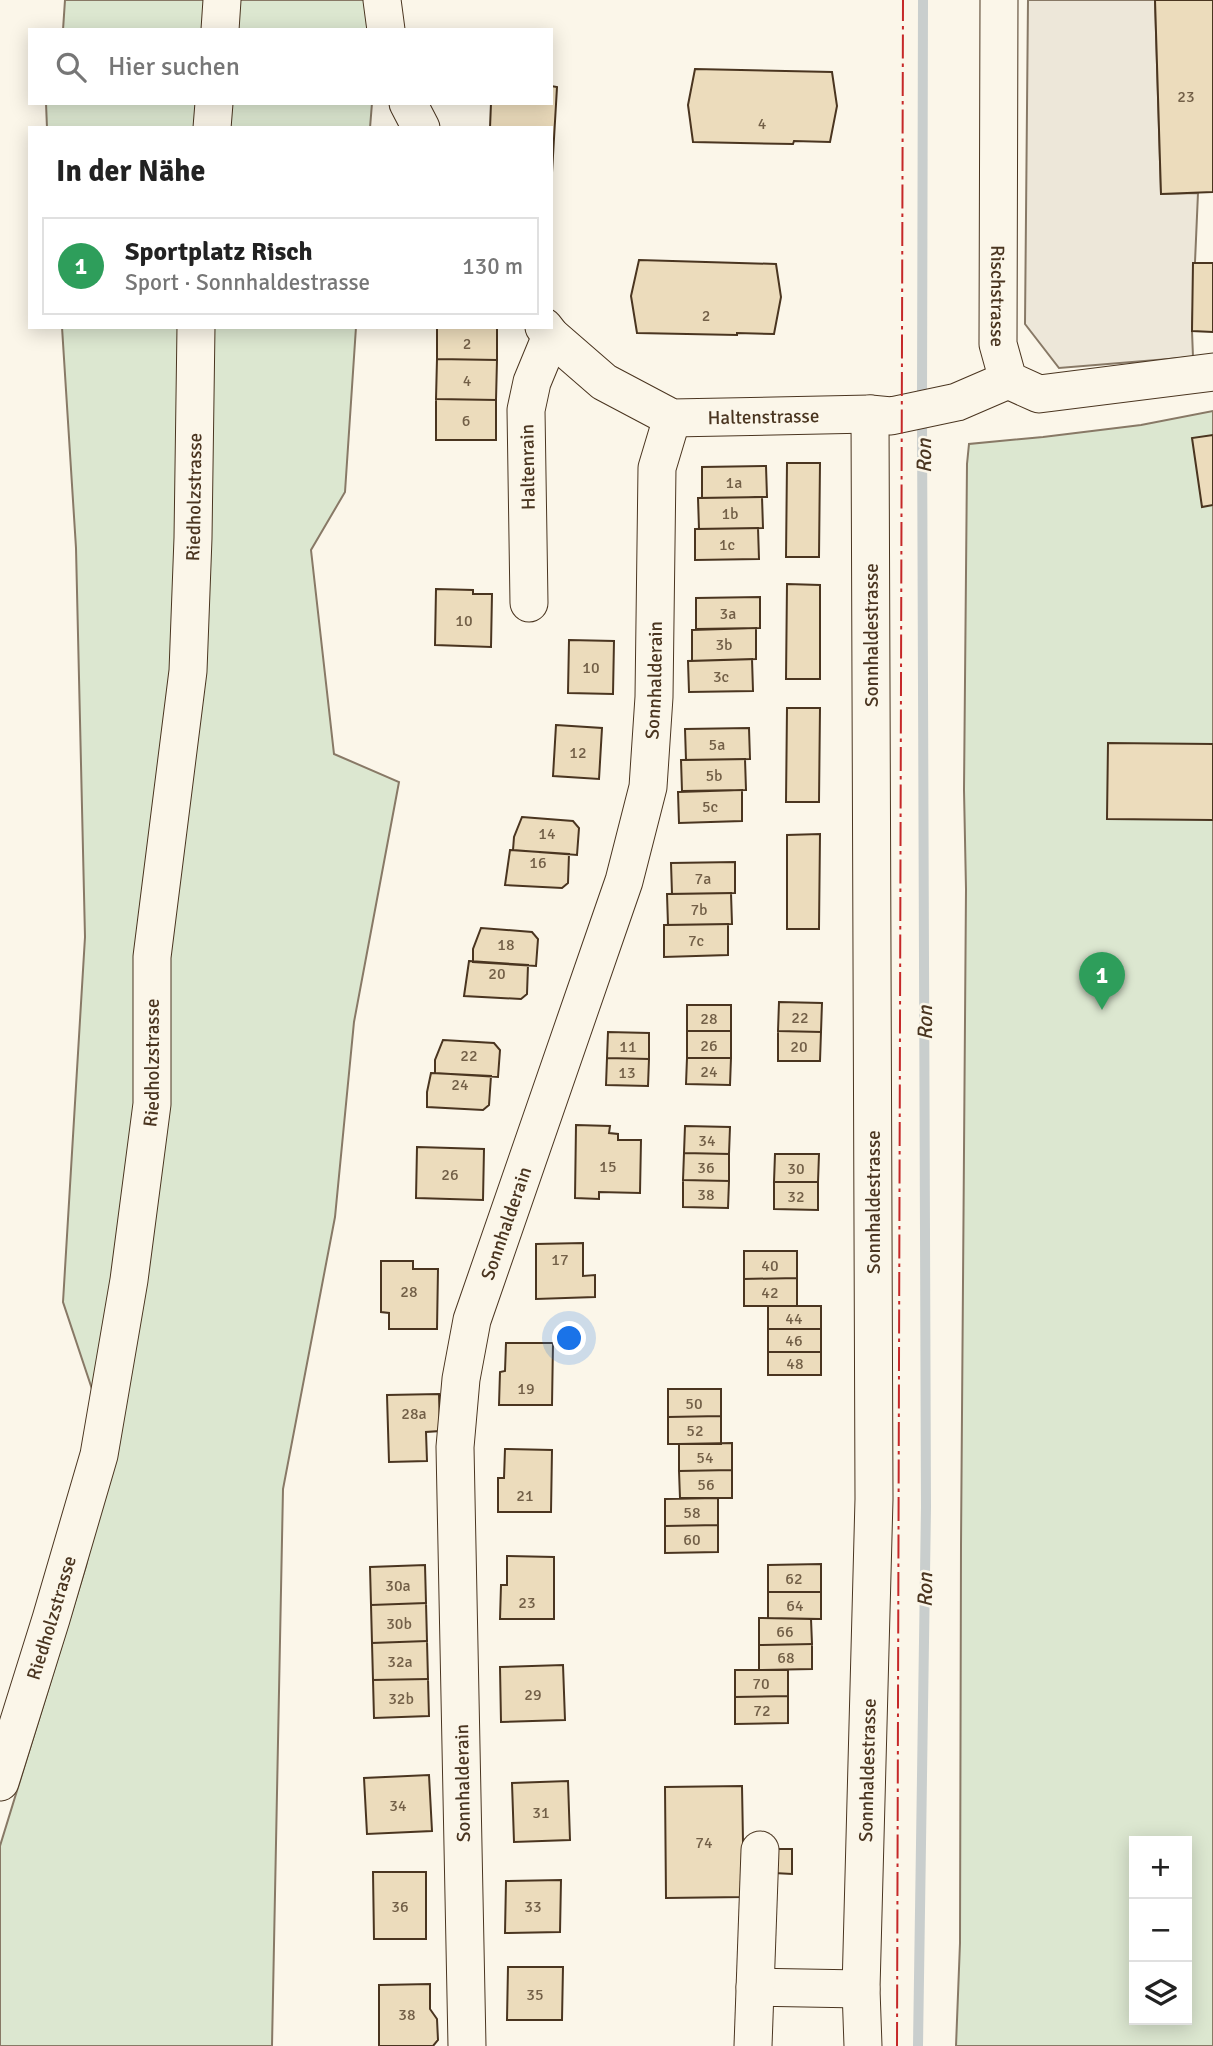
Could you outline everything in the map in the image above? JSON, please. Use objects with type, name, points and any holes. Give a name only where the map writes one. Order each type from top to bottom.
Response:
[{"type":"street","points":[[219,28],[222,0]]},
{"type":"street","points":[[382,0],[386,28]]},
{"type":"street","name":"Rischstrasse","points":[[999,0],[998,344],[1008,380]]},
{"type":"street","points":[[212,126],[214,105]]},
{"type":"street","points":[[409,105],[420,126]]},
{"type":"street","name":"Riedholzstrasse","points":[[0,1782],[99,1455],[131,1267],[152,1104],[152,957],[188,671],[196,329]]},
{"type":"street","name":"Haltenstrasse","points":[[547,332],[604,382],[672,418],[881,415],[957,402],[1008,380]]},
{"type":"street","name":"Haltenrain","points":[[529,603],[526,410],[547,332]]},
{"type":"street","points":[[1008,380],[1039,394],[1213,372]]},
{"type":"street","name":"Sonnhaldestrasse","points":[[863,2046],[861,1989],[874,1499],[881,415]]},
{"type":"street","name":"Sonnhalderain","points":[[467,2046],[455,1447],[461,1379],[472,1320],[624,881],[648,787],[654,697],[657,468],[672,418]]},
{"type":"street","points":[[753,2046],[760,1850]]},
{"type":"street","points":[[755,1987],[861,1989]]},
{"type":"green space","points":[[65,0],[373,0],[373,28],[63,28]]},
{"type":"green space","points":[[46,105],[372,105],[370,126],[47,126]]},
{"type":"green space","points":[[62,329],[356,329],[345,492],[311,550],[334,754],[399,782],[354,1022],[335,1217],[283,1489],[272,2046],[0,2046],[0,1846],[86,1566],[112,1449],[63,1302],[85,937],[76,548]]},
{"type":"green space","points":[[1213,411],[1213,2046],[956,2046],[960,1943],[967,464],[969,444],[1141,425]]},
{"type":"shaded area","points":[[1028,0],[1155,0],[1161,194],[1198,193],[1193,357],[1059,368],[1025,324]]},
{"type":"building","points":[[1155,0],[1213,0],[1213,192],[1161,194]]},
{"type":"building","points":[[695,69],[832,72],[837,106],[830,142],[693,142],[688,105]]},
{"type":"building","points":[[553,86],[557,87],[553,156],[553,126],[490,126],[491,105],[553,105]]},
{"type":"building","points":[[639,260],[776,264],[781,297],[774,334],[637,333],[631,296]]},
{"type":"building","points":[[1193,263],[1213,263],[1213,332],[1192,331]]},
{"type":"building","points":[[437,329],[497,329],[497,360],[437,359]]},
{"type":"building","points":[[437,359],[497,360],[496,400],[436,399]]},
{"type":"building","points":[[436,399],[496,400],[496,440],[436,440]]},
{"type":"building","points":[[1213,435],[1213,505],[1202,507],[1192,438]]},
{"type":"building","points":[[787,463],[820,463],[819,557],[786,557]]},
{"type":"building","points":[[766,466],[767,497],[702,498],[702,467]]},
{"type":"building","points":[[762,497],[763,528],[699,529],[698,498]]},
{"type":"building","points":[[758,528],[759,559],[695,560],[695,529]]},
{"type":"building","points":[[787,584],[820,585],[820,679],[786,679]]},
{"type":"building","points":[[436,589],[473,590],[473,594],[492,594],[491,647],[435,645]]},
{"type":"building","points":[[760,597],[760,628],[696,629],[696,598]]},
{"type":"building","points":[[756,628],[756,659],[692,661],[692,630]]},
{"type":"building","points":[[569,640],[614,641],[613,694],[568,693]]},
{"type":"building","points":[[752,659],[753,691],[689,692],[688,661]]},
{"type":"building","points":[[787,708],[820,708],[819,802],[786,802]]},
{"type":"building","points":[[556,725],[602,728],[599,779],[553,776]]},
{"type":"building","points":[[749,728],[750,759],[686,760],[685,729]]},
{"type":"building","points":[[1108,743],[1213,744],[1213,820],[1107,819]]},
{"type":"building","points":[[745,759],[746,790],[682,791],[681,760]]},
{"type":"building","points":[[742,790],[742,821],[679,823],[678,792]]},
{"type":"building","points":[[522,817],[573,821],[579,828],[577,855],[513,850],[514,837]]},
{"type":"building","points":[[820,834],[819,929],[787,929],[787,835]]},
{"type":"building","points":[[510,850],[569,854],[568,883],[562,888],[505,885]]},
{"type":"building","points":[[735,862],[735,893],[672,894],[671,863]]},
{"type":"building","points":[[731,893],[732,924],[668,925],[667,894]]},
{"type":"building","points":[[728,924],[728,955],[664,957],[664,925]]},
{"type":"building","points":[[481,928],[532,932],[538,939],[536,966],[473,962],[473,949]]},
{"type":"building","points":[[469,961],[528,965],[527,994],[521,999],[464,996]]},
{"type":"building","points":[[779,1002],[822,1003],[821,1032],[778,1031]]},
{"type":"building","points":[[687,1005],[731,1005],[731,1031],[687,1031]]},
{"type":"building","points":[[687,1031],[731,1031],[731,1058],[687,1058]]},
{"type":"building","points":[[778,1031],[821,1032],[820,1061],[778,1061]]},
{"type":"building","points":[[608,1032],[649,1033],[649,1059],[607,1058]]},
{"type":"building","points":[[443,1040],[494,1043],[500,1050],[498,1077],[435,1073],[435,1060]]},
{"type":"building","points":[[607,1058],[649,1059],[648,1086],[606,1085]]},
{"type":"building","points":[[687,1058],[731,1058],[730,1085],[686,1084]]},
{"type":"building","points":[[431,1073],[491,1076],[489,1105],[483,1110],[427,1107]]},
{"type":"building","points":[[576,1125],[610,1126],[609,1133],[618,1134],[618,1140],[641,1140],[640,1193],[599,1192],[599,1199],[575,1198]]},
{"type":"building","points":[[685,1126],[730,1127],[729,1154],[684,1153]]},
{"type":"building","points":[[417,1147],[484,1149],[483,1200],[416,1198]]},
{"type":"building","points":[[684,1153],[729,1154],[729,1181],[683,1180]]},
{"type":"building","points":[[775,1154],[819,1154],[818,1182],[774,1182]]},
{"type":"building","points":[[683,1180],[729,1181],[728,1208],[683,1207]]},
{"type":"building","points":[[774,1182],[818,1182],[818,1210],[774,1209]]},
{"type":"building","points":[[583,1243],[583,1276],[595,1275],[595,1297],[536,1299],[536,1244]]},
{"type":"building","points":[[744,1251],[797,1251],[797,1278],[744,1279]]},
{"type":"building","points":[[381,1261],[413,1261],[413,1269],[438,1269],[437,1329],[389,1329],[389,1313],[381,1312]]},
{"type":"building","points":[[797,1278],[797,1306],[744,1306],[744,1279]]},
{"type":"building","points":[[768,1306],[821,1306],[821,1329],[768,1329]]},
{"type":"building","points":[[768,1329],[821,1329],[821,1352],[768,1352]]},
{"type":"building","points":[[506,1343],[553,1343],[552,1405],[499,1405],[500,1372],[505,1371]]},
{"type":"building","points":[[768,1352],[821,1352],[821,1375],[768,1375]]},
{"type":"building","points":[[668,1389],[721,1389],[721,1416],[668,1417]]},
{"type":"building","points":[[439,1394],[440,1431],[426,1432],[427,1461],[389,1462],[387,1395]]},
{"type":"building","points":[[721,1416],[721,1444],[668,1444],[668,1417]]},
{"type":"building","points":[[732,1443],[732,1470],[679,1471],[679,1444]]},
{"type":"building","points":[[505,1449],[552,1450],[551,1512],[498,1512],[498,1478],[504,1478]]},
{"type":"building","points":[[732,1470],[732,1498],[680,1498],[679,1471]]},
{"type":"building","points":[[718,1498],[718,1525],[665,1526],[665,1499]]},
{"type":"building","points":[[718,1525],[718,1552],[665,1553],[665,1526]]},
{"type":"building","points":[[507,1556],[554,1557],[554,1619],[500,1619],[501,1585],[507,1585]]},
{"type":"building","points":[[821,1564],[821,1592],[768,1592],[768,1565]]},
{"type":"building","points":[[425,1565],[426,1603],[371,1605],[370,1567]]},
{"type":"building","points":[[768,1592],[821,1592],[821,1619],[768,1618]]},
{"type":"building","points":[[426,1603],[427,1641],[372,1643],[371,1605]]},
{"type":"building","points":[[759,1618],[811,1619],[812,1644],[759,1645]]},
{"type":"building","points":[[427,1641],[428,1679],[373,1680],[372,1643]]},
{"type":"building","points":[[812,1644],[812,1669],[759,1670],[759,1645]]},
{"type":"building","points":[[563,1665],[565,1720],[501,1722],[500,1667]]},
{"type":"building","points":[[735,1670],[788,1670],[788,1696],[735,1697]]},
{"type":"building","points":[[428,1679],[429,1716],[374,1718],[373,1680]]},
{"type":"building","points":[[788,1696],[788,1723],[735,1724],[735,1697]]},
{"type":"building","points":[[429,1775],[432,1831],[367,1834],[364,1778]]},
{"type":"building","points":[[568,1781],[570,1840],[514,1842],[512,1783]]},
{"type":"building","points":[[742,1786],[744,1897],[666,1898],[665,1787]]},
{"type":"building","points":[[774,1849],[792,1849],[792,1874],[774,1873]]},
{"type":"building","points":[[373,1872],[426,1872],[426,1939],[374,1939]]},
{"type":"building","points":[[561,1880],[560,1932],[505,1933],[506,1881]]},
{"type":"building","points":[[508,1967],[563,1967],[562,2020],[507,2020]]},
{"type":"building","points":[[430,1984],[430,2009],[437,2019],[438,2040],[433,2046],[379,2046],[379,1985]]},
{"type":"waterway","name":"Ron","points":[[922,401],[923,0]]},
{"type":"waterway","name":"Ron","points":[[918,2046],[926,1507],[922,416]]},
{"type":"power","points":[[897,2046],[903,0]]},
{"type":"place","name":"Sportplatz Risch","points":[[1102,1010]]}]
